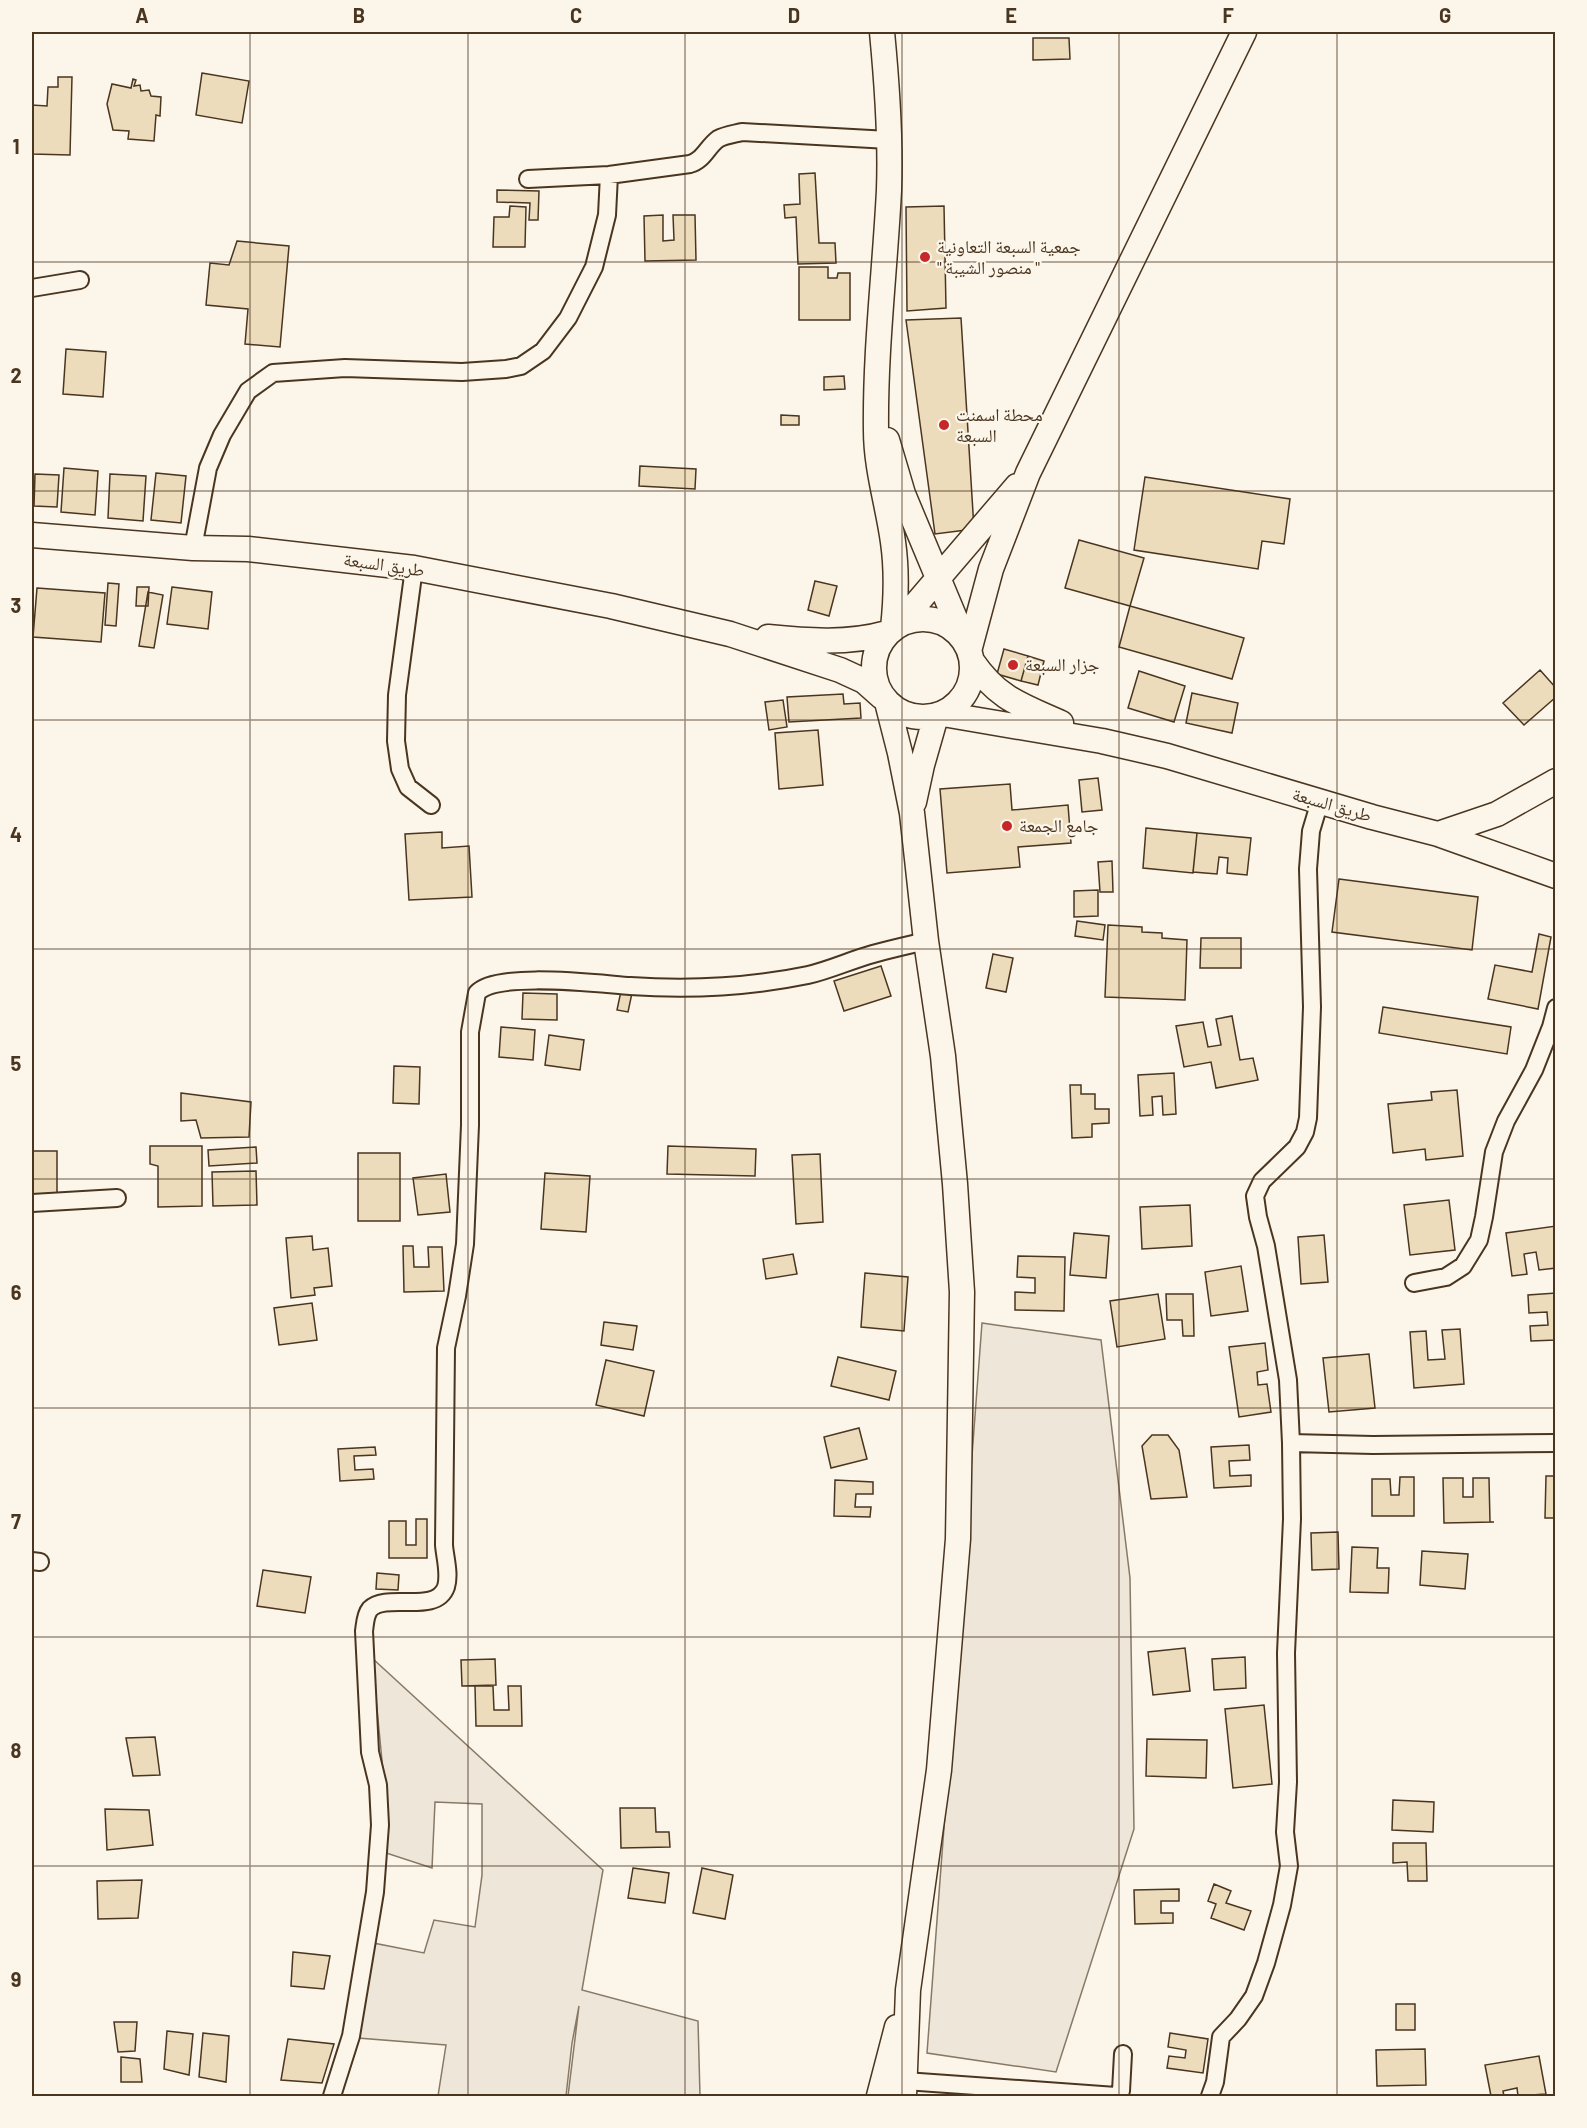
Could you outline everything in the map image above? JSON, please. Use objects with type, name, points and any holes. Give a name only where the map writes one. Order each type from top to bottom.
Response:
[{"type":"street","points":[[882,32],[889,140],[889,190],[876,405],[878,468],[893,542],[895,566],[893,629]]},
{"type":"street","points":[[969,652],[991,569],[1028,473],[1244,32]]},
{"type":"street","points":[[528,179],[609,175],[690,164],[699,161],[716,140],[742,132],[889,140]]},
{"type":"street","points":[[193,548],[208,468],[222,435],[249,391],[273,373],[345,368],[462,372],[506,369],[521,366],[543,351],[568,318],[594,267],[607,215],[609,175]]},
{"type":"street","points":[[32,288],[80,280]]},
{"type":"street","points":[[730,634],[840,670],[864,681],[895,709],[915,717],[940,715],[956,705],[966,692],[972,677],[969,652],[903,494],[876,405]]},
{"type":"street","points":[[1028,473],[878,647],[873,664],[875,681],[884,699],[900,753],[912,813],[926,941],[943,1056],[956,1184],[962,1292],[958,1539],[939,1770],[908,1990],[905,2089],[1116,2096],[1121,2091],[1123,2054]]},
{"type":"street","name":"طريق السبعة","points":[[32,535],[193,548],[260,550],[414,568],[610,606],[730,634]]},
{"type":"street","points":[[414,568],[397,694],[396,741],[400,769],[408,786],[431,805]]},
{"type":"street","points":[[730,634],[809,640],[848,640],[873,637],[918,619],[937,621],[954,630],[969,652]]},
{"type":"street","name":"طريق السبعة","points":[[969,652],[998,692],[1016,704],[1102,741]]},
{"type":"street","points":[[912,813],[922,765],[940,715]]},
{"type":"street","name":"طريق السبعة","points":[[940,715],[1102,741],[1167,756],[1262,786],[1438,834],[1556,876]]},
{"type":"street","points":[[1438,834],[1497,814],[1556,781]]},
{"type":"street","points":[[1210,2097],[1215,2082],[1221,2037],[1238,2019],[1254,1996],[1266,1963],[1282,1905],[1289,1866],[1285,1832],[1288,1782],[1286,1653],[1292,1519],[1288,1380],[1266,1246],[1255,1196],[1262,1181],[1297,1147],[1305,1132],[1308,1118],[1311,1037],[1308,869],[1311,831],[1320,801]]},
{"type":"street","points":[[332,2097],[351,2036],[375,1892],[380,1825],[378,1785],[369,1743],[364,1632],[366,1618],[370,1609],[382,1604],[432,1601],[446,1587],[444,1545],[446,1348],[465,1244],[470,1125],[470,1032],[477,993],[486,986],[536,979],[632,986],[689,987],[754,984],[809,974],[873,954],[926,941]]},
{"type":"street","points":[[1414,1283],[1446,1277],[1463,1266],[1479,1240],[1494,1152],[1506,1121],[1534,1070],[1556,1008]]},
{"type":"street","points":[[32,1203],[117,1198]]},
{"type":"street","points":[[1291,1443],[1373,1445],[1556,1443]]},
{"type":"street","points":[[879,2097],[908,1990]]},
{"type":"shaded area","points":[[982,1323],[1101,1340],[1130,1578],[1134,1829],[1056,2072],[927,2053]]},
{"type":"shaded area","points":[[372,1658],[603,1870],[582,1990],[698,2021],[700,2096],[568,2096],[579,2006],[566,2096],[438,2096],[446,2045],[358,2038],[373,1943],[424,1953],[434,1920],[475,1927],[482,1875],[482,1804],[435,1802],[432,1868],[377,1850],[383,1771]]},
{"type":"building","points":[[1033,38],[1069,38],[1070,59],[1033,60]]},
{"type":"building","points":[[202,73],[249,81],[242,123],[196,115]]},
{"type":"building","points":[[58,77],[72,77],[70,155],[32,154],[32,105],[47,106],[48,87],[58,87]]},
{"type":"building","points":[[133,79],[136,80],[134,86],[140,85],[141,91],[149,90],[151,96],[161,97],[160,116],[156,115],[154,141],[128,139],[129,131],[113,130],[107,104],[112,84],[131,88]]},
{"type":"building","points":[[815,173],[819,243],[835,243],[836,263],[798,264],[796,217],[785,218],[784,205],[800,204],[799,174]]},
{"type":"building","points":[[497,190],[539,191],[538,220],[529,220],[530,203],[497,202]]},
{"type":"building","points":[[510,206],[526,207],[525,247],[493,247],[494,217],[509,217]]},
{"type":"building","name":"جمعية السبعة التعاونية \" منصور الشيبة \"","points":[[944,206],[946,308],[907,311],[906,207]]},
{"type":"building","points":[[663,215],[663,241],[674,240],[673,215],[695,215],[696,260],[645,261],[644,216]]},
{"type":"building","points":[[237,241],[289,246],[280,347],[245,344],[248,309],[206,305],[210,263],[229,265]]},
{"type":"building","points":[[799,267],[828,267],[828,278],[837,278],[838,273],[850,273],[850,320],[799,320]]},
{"type":"building","name":"محطة اسمنت السبعة","points":[[961,318],[974,529],[935,534],[906,320]]},
{"type":"building","points":[[66,349],[106,352],[103,397],[63,394]]},
{"type":"building","points":[[844,376],[845,389],[824,390],[824,377]]},
{"type":"building","points":[[781,415],[799,416],[799,425],[781,425]]},
{"type":"building","points":[[640,466],[696,469],[695,489],[639,486]]},
{"type":"building","points":[[64,468],[98,471],[95,515],[61,512]]},
{"type":"building","points":[[156,473],[186,476],[181,523],[151,520]]},
{"type":"building","points":[[35,474],[59,475],[57,507],[34,506]]},
{"type":"building","points":[[110,474],[146,476],[143,521],[108,518]]},
{"type":"building","points":[[1145,477],[1290,499],[1284,544],[1262,541],[1258,569],[1134,550]]},
{"type":"building","points":[[1079,540],[1144,558],[1130,606],[1065,588]]},
{"type":"building","points":[[815,581],[837,586],[829,616],[808,610]]},
{"type":"building","points":[[108,583],[119,584],[116,626],[105,625]]},
{"type":"building","points":[[137,587],[149,587],[148,606],[136,606]]},
{"type":"building","points":[[172,587],[212,592],[208,629],[167,624]]},
{"type":"building","points":[[37,588],[105,593],[101,642],[33,637]]},
{"type":"building","points":[[148,592],[163,595],[154,648],[139,646]]},
{"type":"building","points":[[1130,606],[1244,638],[1232,679],[1119,647]]},
{"type":"building","name":"جزار السبعة","points":[[1004,649],[1028,656],[1021,681],[997,674]]},
{"type":"building","points":[[1028,656],[1044,661],[1038,685],[1021,681]]},
{"type":"building","points":[[1540,670],[1556,688],[1556,697],[1524,725],[1503,703]]},
{"type":"building","points":[[1139,671],[1185,686],[1174,722],[1128,708]]},
{"type":"building","points":[[1192,693],[1238,703],[1232,733],[1186,723]]},
{"type":"building","points":[[843,694],[844,704],[860,703],[861,718],[789,722],[787,697]]},
{"type":"building","points":[[783,700],[787,727],[769,730],[765,702]]},
{"type":"building","points":[[818,730],[823,785],[779,789],[775,733]]},
{"type":"building","points":[[1098,778],[1102,810],[1082,812],[1079,780]]},
{"type":"building","name":"جامع الجمعة","points":[[1010,784],[1012,810],[1068,805],[1071,843],[1018,847],[1020,867],[947,873],[940,789]]},
{"type":"building","points":[[1146,828],[1197,833],[1193,873],[1143,868]]},
{"type":"building","points":[[442,832],[442,848],[469,846],[472,897],[409,900],[405,834]]},
{"type":"building","points":[[1197,833],[1251,838],[1247,875],[1227,873],[1228,858],[1219,857],[1217,874],[1193,872]]},
{"type":"building","points":[[1112,861],[1113,892],[1100,892],[1098,862]]},
{"type":"building","points":[[1339,879],[1478,897],[1472,950],[1332,932]]},
{"type":"building","points":[[1098,890],[1098,916],[1074,917],[1074,891]]},
{"type":"building","points":[[1077,921],[1105,925],[1103,940],[1075,936]]},
{"type":"building","points":[[1108,925],[1142,927],[1142,932],[1162,933],[1162,938],[1187,940],[1185,1000],[1105,997]]},
{"type":"building","points":[[1539,934],[1551,937],[1538,1009],[1488,999],[1495,965],[1532,972]]},
{"type":"building","points":[[1201,938],[1241,938],[1241,968],[1200,968]]},
{"type":"building","points":[[993,954],[1013,958],[1006,992],[986,988]]},
{"type":"building","points":[[881,966],[891,996],[844,1011],[834,981]]},
{"type":"building","points":[[621,991],[632,993],[628,1012],[617,1010]]},
{"type":"building","points":[[523,993],[557,994],[557,1020],[522,1019]]},
{"type":"building","points":[[1383,1007],[1511,1027],[1507,1054],[1379,1033]]},
{"type":"building","points":[[1232,1016],[1240,1060],[1253,1058],[1258,1080],[1216,1088],[1211,1062],[1184,1067],[1176,1026],[1203,1022],[1208,1047],[1221,1045],[1216,1019]]},
{"type":"building","points":[[501,1027],[535,1030],[533,1060],[499,1057]]},
{"type":"building","points":[[549,1035],[584,1040],[580,1070],[545,1065]]},
{"type":"building","points":[[394,1066],[420,1067],[419,1104],[393,1103]]},
{"type":"building","points":[[1174,1073],[1176,1114],[1163,1115],[1162,1096],[1152,1097],[1153,1115],[1140,1116],[1138,1075]]},
{"type":"building","points":[[1070,1085],[1081,1085],[1081,1094],[1095,1094],[1095,1109],[1109,1109],[1109,1123],[1092,1124],[1092,1137],[1072,1138]]},
{"type":"building","points":[[1457,1090],[1463,1156],[1426,1160],[1425,1149],[1393,1153],[1388,1104],[1432,1100],[1431,1092]]},
{"type":"building","points":[[181,1093],[251,1102],[249,1137],[201,1138],[196,1120],[181,1121]]},
{"type":"building","points":[[150,1146],[202,1146],[202,1206],[158,1207],[158,1166],[150,1164]]},
{"type":"building","points":[[668,1146],[756,1149],[755,1176],[667,1174]]},
{"type":"building","points":[[256,1147],[257,1163],[209,1166],[208,1150]]},
{"type":"building","points":[[32,1151],[57,1151],[57,1197],[32,1198]]},
{"type":"building","points":[[358,1153],[400,1153],[400,1221],[358,1221]]},
{"type":"building","points":[[820,1154],[823,1222],[796,1224],[792,1155]]},
{"type":"building","points":[[256,1171],[257,1205],[213,1206],[212,1172]]},
{"type":"building","points":[[545,1173],[590,1176],[586,1232],[541,1229]]},
{"type":"building","points":[[446,1174],[450,1212],[418,1215],[413,1178]]},
{"type":"building","points":[[1449,1200],[1455,1250],[1410,1255],[1404,1205]]},
{"type":"building","points":[[1190,1205],[1192,1246],[1142,1249],[1140,1207]]},
{"type":"building","points":[[1556,1226],[1556,1268],[1539,1270],[1536,1252],[1524,1254],[1527,1274],[1512,1276],[1506,1233]]},
{"type":"building","points":[[1074,1233],[1109,1236],[1106,1278],[1070,1275]]},
{"type":"building","points":[[1324,1235],[1328,1282],[1301,1284],[1298,1237]]},
{"type":"building","points":[[312,1236],[313,1250],[328,1248],[332,1286],[314,1288],[315,1295],[291,1298],[286,1238]]},
{"type":"building","points":[[403,1246],[413,1246],[414,1267],[429,1267],[428,1247],[442,1247],[444,1291],[404,1292]]},
{"type":"building","points":[[793,1254],[797,1274],[766,1279],[763,1259]]},
{"type":"building","points":[[1018,1256],[1065,1257],[1064,1311],[1015,1310],[1015,1292],[1035,1293],[1035,1278],[1017,1277]]},
{"type":"building","points":[[1241,1266],[1248,1311],[1211,1316],[1205,1272]]},
{"type":"building","points":[[865,1273],[908,1277],[904,1331],[861,1327]]},
{"type":"building","points":[[1556,1293],[1556,1340],[1531,1341],[1530,1326],[1548,1325],[1547,1312],[1529,1313],[1528,1295]]},
{"type":"building","points":[[1158,1294],[1165,1339],[1117,1347],[1110,1301]]},
{"type":"building","points":[[1166,1294],[1193,1294],[1194,1336],[1183,1336],[1182,1320],[1167,1320]]},
{"type":"building","points":[[312,1303],[317,1340],[279,1345],[274,1308]]},
{"type":"building","points":[[604,1322],[637,1326],[633,1350],[601,1345]]},
{"type":"building","points":[[1460,1329],[1464,1384],[1414,1388],[1410,1332],[1426,1331],[1428,1360],[1445,1359],[1442,1330]]},
{"type":"building","points":[[1265,1343],[1268,1370],[1257,1372],[1258,1385],[1267,1384],[1271,1412],[1239,1417],[1229,1347]]},
{"type":"building","points":[[1369,1354],[1375,1408],[1329,1412],[1323,1358]]},
{"type":"building","points":[[838,1357],[896,1371],[889,1400],[831,1386]]},
{"type":"building","points":[[606,1360],[654,1371],[644,1416],[596,1405]]},
{"type":"building","points":[[859,1428],[867,1459],[831,1468],[824,1437]]},
{"type":"building","points":[[1152,1435],[1168,1435],[1179,1450],[1187,1497],[1151,1499],[1142,1446]]},
{"type":"building","points":[[1249,1445],[1250,1460],[1229,1461],[1230,1476],[1251,1475],[1251,1486],[1214,1488],[1211,1447]]},
{"type":"building","points":[[375,1447],[376,1455],[354,1456],[355,1470],[373,1469],[374,1479],[340,1481],[338,1449]]},
{"type":"building","points":[[1546,1476],[1556,1476],[1556,1518],[1545,1518]]},
{"type":"building","points":[[1400,1477],[1414,1477],[1414,1516],[1372,1516],[1372,1479],[1390,1479],[1391,1495],[1399,1495]]},
{"type":"building","points":[[1443,1478],[1463,1478],[1463,1497],[1473,1497],[1473,1478],[1489,1478],[1490,1522],[1494,1522],[1444,1523]]},
{"type":"building","points":[[835,1480],[873,1482],[873,1494],[856,1494],[855,1507],[871,1507],[870,1517],[834,1516]]},
{"type":"building","points":[[416,1519],[427,1519],[427,1558],[389,1558],[389,1521],[406,1521],[406,1545],[416,1545]]},
{"type":"building","points":[[1338,1532],[1339,1569],[1312,1570],[1311,1533]]},
{"type":"building","points":[[1352,1547],[1378,1548],[1377,1568],[1389,1568],[1388,1593],[1350,1592]]},
{"type":"building","points":[[1422,1551],[1468,1554],[1465,1589],[1420,1585]]},
{"type":"building","points":[[263,1570],[311,1577],[305,1613],[257,1606]]},
{"type":"building","points":[[377,1573],[399,1575],[398,1590],[376,1589]]},
{"type":"building","points":[[1185,1648],[1190,1691],[1153,1695],[1148,1652]]},
{"type":"building","points":[[1245,1657],[1246,1688],[1214,1690],[1212,1659]]},
{"type":"building","points":[[495,1659],[496,1685],[462,1686],[461,1660]]},
{"type":"building","points":[[475,1686],[493,1686],[494,1710],[509,1710],[508,1686],[521,1686],[522,1726],[476,1726]]},
{"type":"building","points":[[1264,1705],[1272,1784],[1233,1788],[1225,1709]]},
{"type":"building","points":[[155,1737],[160,1775],[133,1776],[126,1738]]},
{"type":"building","points":[[1147,1739],[1207,1740],[1206,1778],[1146,1776]]},
{"type":"building","points":[[1393,1800],[1434,1802],[1433,1832],[1392,1830]]},
{"type":"building","points":[[620,1808],[655,1808],[656,1832],[669,1832],[670,1847],[621,1848]]},
{"type":"building","points":[[105,1809],[149,1810],[153,1845],[107,1850]]},
{"type":"building","points":[[1393,1843],[1426,1843],[1427,1881],[1408,1881],[1407,1862],[1393,1863]]},
{"type":"building","points":[[633,1868],[669,1873],[665,1903],[628,1898]]},
{"type":"building","points":[[702,1868],[733,1875],[725,1919],[693,1913]]},
{"type":"building","points":[[142,1880],[138,1918],[98,1919],[97,1881]]},
{"type":"building","points":[[1214,1884],[1231,1891],[1226,1903],[1251,1911],[1244,1930],[1211,1918],[1216,1904],[1208,1901]]},
{"type":"building","points":[[1179,1889],[1179,1901],[1161,1901],[1161,1913],[1173,1913],[1173,1923],[1135,1924],[1134,1890]]},
{"type":"building","points":[[293,1952],[330,1956],[324,1989],[291,1986]]},
{"type":"building","points":[[1396,2004],[1415,2004],[1415,2030],[1396,2030]]},
{"type":"building","points":[[114,2022],[137,2022],[135,2051],[118,2052]]},
{"type":"building","points":[[167,2031],[193,2034],[189,2075],[164,2069]]},
{"type":"building","points":[[203,2033],[229,2036],[226,2082],[199,2077]]},
{"type":"building","points":[[1170,2033],[1208,2039],[1203,2073],[1167,2068],[1169,2056],[1185,2058],[1186,2050],[1168,2047]]},
{"type":"building","points":[[288,2039],[334,2044],[322,2083],[281,2080]]},
{"type":"building","points":[[1425,2049],[1426,2085],[1377,2086],[1376,2050]]},
{"type":"building","points":[[1539,2056],[1546,2094],[1518,2096],[1517,2088],[1503,2091],[1504,2096],[1491,2096],[1485,2065]]},
{"type":"building","points":[[121,2057],[140,2059],[142,2082],[121,2082]]},
{"type":"place","name":"جمعية السبعة التعاونية \" منصور الشيبة \"","points":[[925,257]]},
{"type":"place","name":"محطة اسمنت السبعة","points":[[944,425]]},
{"type":"place","name":"جزار السبعة","points":[[1013,665]]},
{"type":"place","name":"جامع الجمعة","points":[[1007,826]]}]
